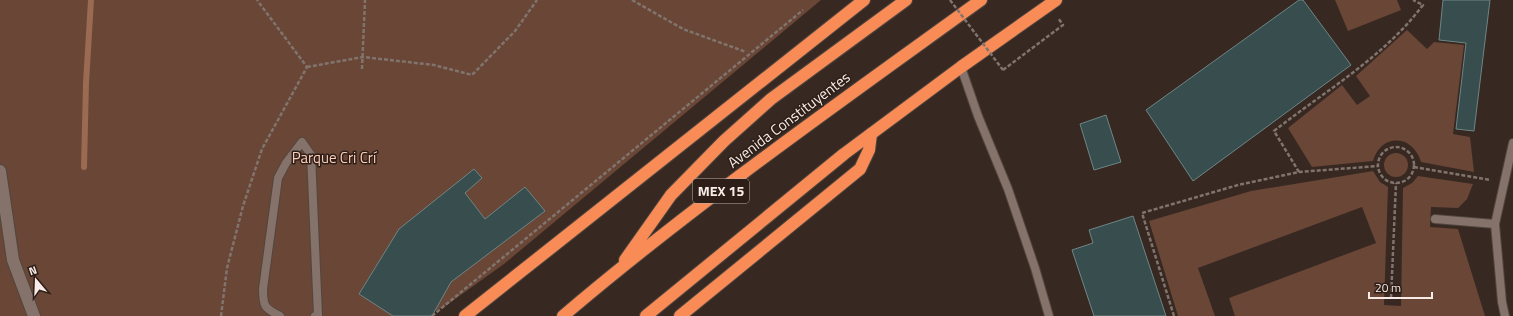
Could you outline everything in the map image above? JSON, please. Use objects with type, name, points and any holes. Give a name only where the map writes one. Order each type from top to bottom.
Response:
[{"type":"highway","points":[[465,316],[864,0]]},
{"type":"highway","points":[[617,270],[672,195],[724,141],[771,99],[906,0]]},
{"type":"highway","name":"Avenida Constituyentes","points":[[564,316],[617,270],[801,130],[981,0]]},
{"type":"highway","name":"MEX 15","points":[[646,316],[794,194],[871,134],[961,67],[1056,0]]},
{"type":"highway","points":[[680,316],[860,169],[869,150],[871,134]]},
{"type":"street","points":[[0,171],[13,260],[34,316]]},
{"type":"lane","points":[[961,67],[978,116],[1008,189],[1035,268],[1049,316]]},
{"type":"lane","points":[[280,316],[268,310],[263,302],[263,289],[278,178],[286,163],[302,142],[311,155],[318,315],[315,316]]},
{"type":"lane","points":[[1506,316],[1502,302],[1495,224],[1513,143]]},
{"type":"lane","points":[[1435,219],[1495,224]]},
{"type":"path","points":[[257,0],[306,67]]},
{"type":"path","points":[[362,69],[365,0]]},
{"type":"path","points":[[306,67],[363,58],[434,65],[472,75],[515,31],[537,0]]},
{"type":"path","points":[[632,0],[683,29],[746,52]]},
{"type":"path","points":[[950,0],[1003,70],[1063,25]]},
{"type":"path","points":[[1299,172],[1274,131],[1350,74],[1409,23],[1423,5],[1413,0]]},
{"type":"path","points":[[432,316],[803,10]]},
{"type":"path","points":[[221,316],[227,268],[243,206],[262,148],[306,67]]},
{"type":"path","points":[[1396,146],[1408,150],[1412,155],[1414,167],[1410,177],[1406,180],[1396,183],[1390,182],[1382,176],[1378,166],[1378,160],[1385,150],[1396,146]]},
{"type":"path","points":[[1174,316],[1142,213],[1238,186],[1299,172],[1378,166]]},
{"type":"path","points":[[1414,167],[1505,182]]},
{"type":"path","points":[[1391,298],[1396,183]]},
{"type":"green space","name":"Parque Cri Crí","points":[[0,0],[821,0],[504,264],[444,307],[424,316],[0,316]]},
{"type":"green space","points":[[1335,0],[1397,0],[1401,10],[1348,31]]},
{"type":"green space","points":[[1407,30],[1427,49],[1434,42],[1464,45],[1453,134],[1470,137],[1474,172],[1421,162],[1417,153],[1411,146],[1397,140],[1383,145],[1377,152],[1373,161],[1312,167],[1288,128],[1342,85],[1357,105],[1370,96],[1356,76]]},
{"type":"green space","points":[[1396,153],[1405,156],[1408,165],[1405,174],[1396,177],[1387,174],[1384,165],[1387,156]]},
{"type":"green space","points":[[1373,171],[1380,182],[1388,187],[1384,305],[1401,306],[1403,188],[1412,183],[1418,176],[1473,184],[1467,199],[1458,208],[1431,207],[1430,227],[1458,229],[1485,316],[1235,316],[1229,298],[1376,243],[1362,207],[1198,268],[1215,316],[1178,316],[1149,221],[1251,191]]},
{"type":"building","points":[[1299,0],[1303,0],[1351,65],[1193,181],[1146,110]]},
{"type":"building","points":[[1443,0],[1490,0],[1474,131],[1456,129],[1466,43],[1439,40]]},
{"type":"building","points":[[1106,115],[1121,162],[1094,170],[1080,124]]},
{"type":"building","points":[[474,169],[482,178],[465,193],[485,219],[525,187],[545,211],[451,282],[432,316],[393,316],[359,294],[399,229]]},
{"type":"building","points":[[1133,216],[1166,316],[1094,316],[1072,250],[1093,243],[1089,230]]},
{"type":"waterway","points":[[84,167],[86,83],[91,0]]}]
